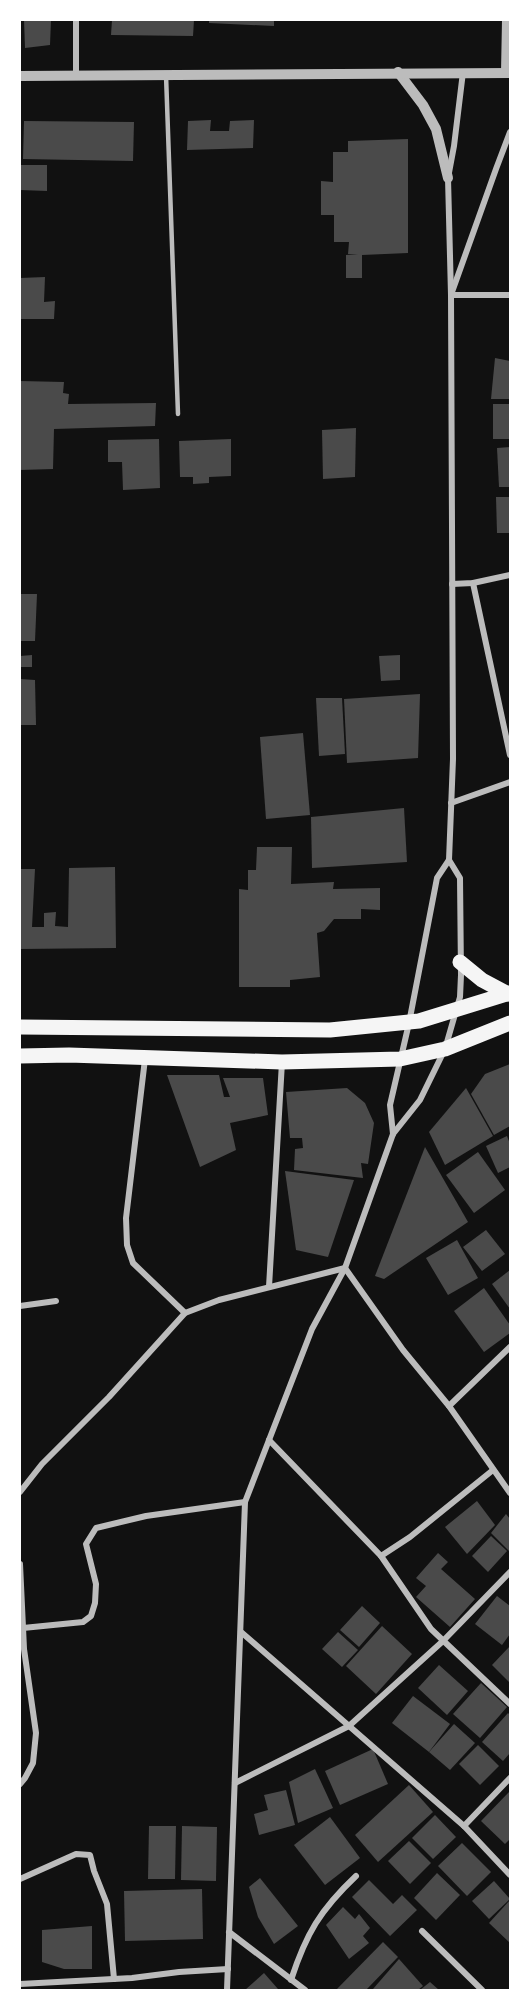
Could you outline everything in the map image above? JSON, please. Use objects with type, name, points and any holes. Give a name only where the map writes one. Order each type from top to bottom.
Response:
[{"type":"main road","points":[[460,962],[482,980],[509,994]]},
{"type":"main road","points":[[20,1027],[330,1030],[409,1023],[509,994]]},
{"type":"main road","points":[[20,1056],[69,1055],[282,1062],[400,1059],[445,1048],[510,1023]]},
{"type":"street","points":[[76,20],[76,75]]},
{"type":"street","points":[[20,76],[508,72],[507,20]]},
{"type":"street","points":[[398,72],[423,105],[436,129],[448,178]]},
{"type":"street","points":[[393,1134],[390,1105],[409,1023],[437,878],[449,860],[453,759],[451,295],[448,178],[463,72]]},
{"type":"street","points":[[451,295],[510,132]]},
{"type":"street","points":[[451,295],[510,295]]},
{"type":"street","points":[[452,584],[473,583],[510,575]]},
{"type":"street","points":[[473,583],[510,755]]},
{"type":"street","points":[[451,803],[510,782]]},
{"type":"street","points":[[227,1990],[245,1502],[312,1329],[345,1268],[393,1134],[420,1100],[445,1048],[460,997],[460,878],[449,860]]},
{"type":"street","points":[[145,1058],[126,1218],[127,1245],[133,1263],[184,1313]]},
{"type":"street","points":[[269,1287],[282,1062]]},
{"type":"street","points":[[20,1492],[42,1464],[109,1397],[184,1313],[219,1300],[345,1268]]},
{"type":"street","points":[[345,1268],[403,1350],[449,1406],[510,1491]]},
{"type":"street","points":[[20,1306],[56,1301]]},
{"type":"street","points":[[449,1406],[510,1347]]},
{"type":"street","points":[[269,1440],[381,1556],[431,1629],[510,1704]]},
{"type":"street","points":[[381,1556],[410,1537],[493,1470]]},
{"type":"street","points":[[23,1628],[83,1622],[91,1616],[95,1603],[96,1584],[86,1544],[96,1528],[146,1516],[245,1502]]},
{"type":"street","points":[[20,1564],[22,1650],[36,1733],[36,1748],[30,1770],[20,1784]]},
{"type":"street","points":[[235,1783],[349,1726],[443,1641],[510,1572]]},
{"type":"street","points":[[241,1632],[464,1826],[510,1875]]},
{"type":"street","points":[[464,1826],[510,1778]]},
{"type":"street","points":[[20,1879],[76,1854],[90,1855],[107,1904],[114,1979]]},
{"type":"street","points":[[291,1980],[302,1947],[314,1924],[334,1897],[356,1876]]},
{"type":"street","points":[[422,1931],[482,1990]]},
{"type":"street","points":[[229,1932],[305,1990]]},
{"type":"street","points":[[20,1984],[228,1969]]},
{"type":"lane","points":[[166,75],[178,414]]},
{"type":"building","points":[[24,20],[51,20],[50,45],[25,48]]},
{"type":"building","points":[[112,20],[194,20],[193,36],[111,35]]},
{"type":"building","points":[[209,20],[274,20],[274,26],[209,23]]},
{"type":"building","points":[[211,120],[210,131],[229,131],[230,121],[254,120],[253,148],[187,150],[188,121]]},
{"type":"building","points":[[24,121],[134,122],[133,161],[23,159]]},
{"type":"building","points":[[408,139],[408,253],[362,255],[362,278],[346,278],[346,255],[358,254],[348,254],[349,242],[334,242],[334,215],[321,215],[321,181],[333,182],[333,152],[348,152],[348,141]]},
{"type":"building","points":[[20,165],[47,165],[47,191],[20,190]]},
{"type":"building","points":[[45,277],[44,302],[55,301],[54,319],[20,319],[20,278]]},
{"type":"building","points":[[495,358],[510,361],[510,399],[491,399]]},
{"type":"building","points":[[20,381],[64,382],[63,393],[69,394],[68,404],[156,403],[155,426],[54,429],[53,469],[20,470]]},
{"type":"building","points":[[493,404],[510,404],[510,439],[493,439]]},
{"type":"building","points":[[356,428],[355,477],[323,479],[322,430]]},
{"type":"building","points":[[159,439],[160,488],[123,490],[122,462],[108,462],[108,440]]},
{"type":"building","points":[[231,439],[231,476],[209,477],[209,483],[193,484],[193,477],[180,477],[179,441]]},
{"type":"building","points":[[510,447],[510,487],[499,487],[497,448]]},
{"type":"building","points":[[496,497],[510,497],[510,533],[497,533]]},
{"type":"building","points":[[20,594],[37,594],[35,641],[20,641]]},
{"type":"building","points":[[32,655],[32,667],[20,667],[20,656]]},
{"type":"building","points":[[400,655],[400,680],[381,681],[379,656]]},
{"type":"building","points":[[20,679],[35,680],[36,725],[20,725]]},
{"type":"building","points":[[420,694],[418,758],[347,763],[344,699]]},
{"type":"building","points":[[316,698],[342,698],[345,754],[319,756]]},
{"type":"building","points":[[303,733],[310,815],[266,819],[260,737]]},
{"type":"building","points":[[404,808],[407,862],[312,868],[311,817]]},
{"type":"building","points":[[257,847],[292,847],[291,884],[334,882],[333,889],[380,888],[380,910],[361,909],[361,919],[334,919],[324,931],[317,933],[320,977],[290,980],[290,987],[239,987],[239,889],[248,890],[248,870],[256,870]]},
{"type":"building","points":[[115,867],[116,948],[20,949],[20,869],[35,869],[32,927],[44,927],[44,913],[56,912],[55,926],[68,927],[69,868]]},
{"type":"building","points":[[510,1064],[510,1126],[494,1135],[471,1094],[485,1074]]},
{"type":"building","points":[[167,1075],[219,1075],[224,1097],[230,1097],[223,1078],[263,1078],[268,1115],[230,1123],[236,1150],[200,1167]]},
{"type":"building","points":[[347,1088],[365,1103],[374,1123],[368,1164],[361,1163],[363,1178],[294,1170],[295,1149],[303,1148],[302,1138],[290,1138],[286,1092]]},
{"type":"building","points":[[466,1088],[493,1136],[445,1165],[429,1132]]},
{"type":"building","points":[[507,1136],[510,1144],[510,1167],[498,1173],[486,1146]]},
{"type":"building","points":[[425,1147],[468,1222],[384,1279],[375,1276]]},
{"type":"building","points":[[478,1152],[505,1190],[474,1213],[446,1175]]},
{"type":"building","points":[[285,1171],[354,1180],[328,1257],[296,1250]]},
{"type":"building","points":[[486,1230],[505,1254],[482,1271],[463,1247]]},
{"type":"building","points":[[457,1240],[478,1278],[448,1295],[426,1258]]},
{"type":"building","points":[[510,1270],[510,1309],[492,1284]]},
{"type":"building","points":[[484,1288],[510,1325],[510,1333],[484,1352],[454,1311]]},
{"type":"building","points":[[477,1501],[495,1525],[467,1554],[445,1527]]},
{"type":"building","points":[[506,1514],[510,1519],[510,1552],[491,1533]]},
{"type":"building","points":[[491,1536],[507,1551],[488,1572],[472,1556]]},
{"type":"building","points":[[438,1553],[448,1562],[441,1569],[475,1599],[450,1627],[416,1597],[426,1586],[416,1578]]},
{"type":"building","points":[[497,1596],[510,1606],[510,1634],[502,1645],[475,1624]]},
{"type":"building","points":[[362,1606],[380,1623],[359,1647],[340,1630]]},
{"type":"building","points":[[382,1626],[412,1654],[376,1694],[346,1666]]},
{"type":"building","points":[[338,1632],[358,1650],[342,1667],[322,1649]]},
{"type":"building","points":[[510,1646],[510,1683],[492,1665]]},
{"type":"building","points":[[439,1665],[468,1691],[447,1715],[418,1688]]},
{"type":"building","points":[[481,1683],[507,1707],[480,1738],[453,1714]]},
{"type":"building","points":[[413,1696],[450,1724],[429,1752],[392,1723]]},
{"type":"building","points":[[508,1713],[510,1715],[510,1753],[503,1761],[482,1742]]},
{"type":"building","points":[[454,1724],[475,1743],[450,1770],[429,1752]]},
{"type":"building","points":[[478,1745],[499,1766],[480,1785],[459,1764]]},
{"type":"building","points":[[373,1749],[388,1784],[340,1805],[325,1771]]},
{"type":"building","points":[[315,1769],[333,1808],[298,1823],[289,1782]]},
{"type":"building","points":[[409,1785],[433,1812],[378,1862],[355,1835]]},
{"type":"building","points":[[286,1790],[295,1825],[259,1835],[254,1814],[268,1810],[264,1795]]},
{"type":"building","points":[[509,1792],[510,1839],[505,1844],[481,1821]]},
{"type":"building","points":[[435,1815],[456,1837],[433,1859],[412,1838]]},
{"type":"building","points":[[330,1817],[360,1858],[325,1885],[294,1845]]},
{"type":"building","points":[[149,1826],[176,1826],[175,1879],[148,1879]]},
{"type":"building","points":[[182,1826],[217,1827],[216,1881],[181,1880]]},
{"type":"building","points":[[409,1841],[431,1863],[410,1884],[388,1861]]},
{"type":"building","points":[[462,1843],[491,1872],[467,1896],[438,1866]]},
{"type":"building","points":[[437,1873],[460,1895],[436,1920],[414,1898]]},
{"type":"building","points":[[260,1878],[298,1926],[274,1944],[258,1917],[249,1887]]},
{"type":"building","points":[[369,1880],[393,1904],[402,1895],[417,1910],[390,1936],[352,1897]]},
{"type":"building","points":[[494,1881],[510,1899],[489,1919],[472,1901]]},
{"type":"building","points":[[202,1889],[203,1939],[125,1941],[124,1891]]},
{"type":"building","points":[[510,1900],[510,1943],[489,1923]]},
{"type":"building","points":[[343,1907],[355,1919],[359,1914],[370,1928],[363,1936],[369,1943],[349,1959],[326,1925]]},
{"type":"building","points":[[92,1926],[92,1969],[64,1969],[42,1962],[42,1930]]},
{"type":"building","points":[[383,1942],[398,1957],[366,1990],[336,1990]]},
{"type":"building","points":[[399,1959],[423,1986],[418,1990],[373,1989]]},
{"type":"building","points":[[264,1973],[278,1989],[245,1990]]},
{"type":"building","points":[[430,1982],[439,1990],[420,1990]]}]
